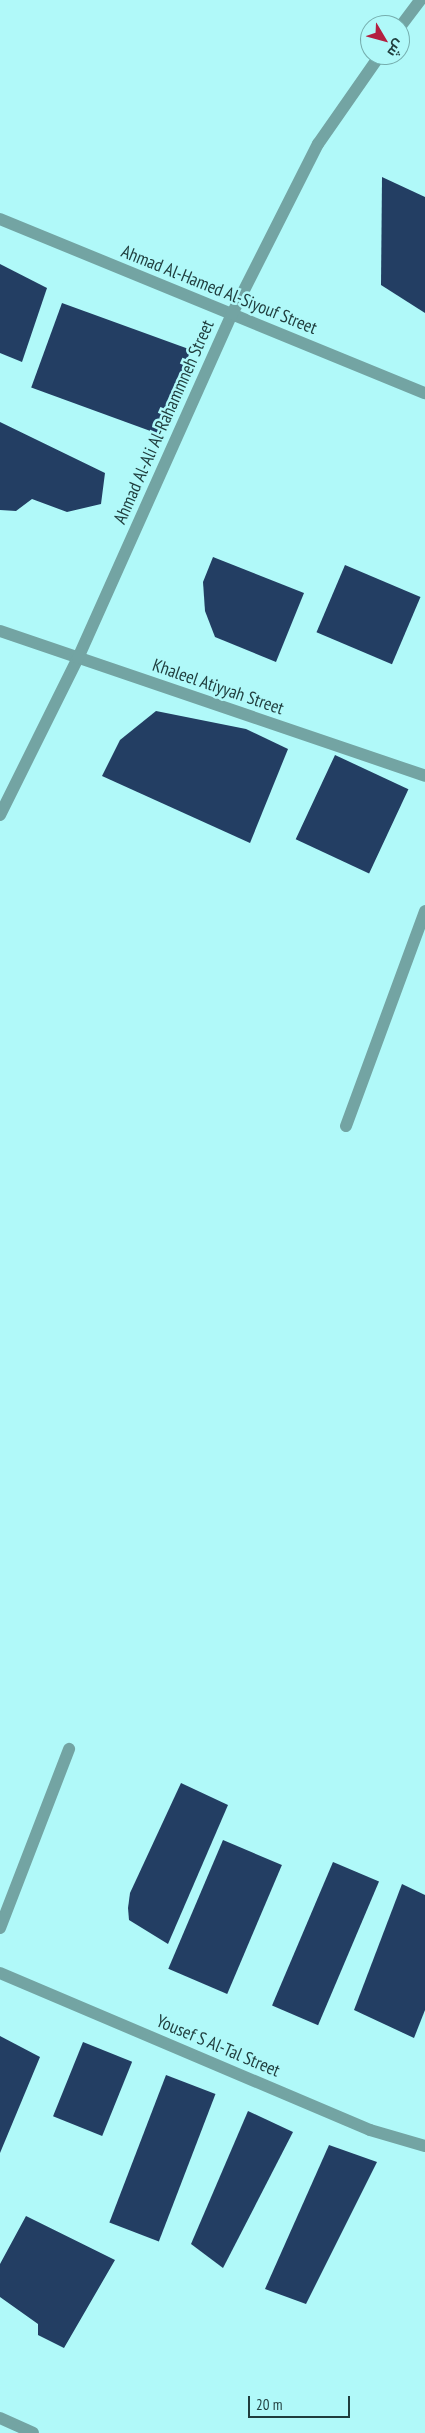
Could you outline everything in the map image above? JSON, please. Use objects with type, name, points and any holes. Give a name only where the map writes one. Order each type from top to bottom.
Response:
[{"type":"street","points":[[409,15],[420,0]]},
{"type":"street","name":"Ahmad Al-Ali Al-Rahammneh Street","points":[[0,815],[78,658],[232,314],[318,144],[373,65]]},
{"type":"street","name":"Ahmad Al-Hamed Al-Siyouf Street","points":[[0,219],[425,393]]},
{"type":"street","name":"Khaleel Atiyyah Street","points":[[0,631],[425,776]]},
{"type":"street","points":[[346,1126],[425,911]]},
{"type":"street","points":[[0,1928],[70,1749]]},
{"type":"street","name":"Yousef S Al-Tal Street","points":[[0,1973],[370,2130],[425,2146]]},
{"type":"street","points":[[0,2418],[33,2433]]},
{"type":"building","points":[[382,177],[425,197],[425,313],[381,285]]},
{"type":"building","points":[[0,264],[47,288],[22,362],[0,353]]},
{"type":"building","points":[[62,303],[191,350],[160,434],[31,388]]},
{"type":"building","points":[[0,422],[105,473],[101,504],[67,512],[32,499],[16,511],[0,510]]},
{"type":"building","points":[[213,557],[304,593],[276,662],[215,637],[205,611],[203,582]]},
{"type":"building","points":[[345,565],[420,597],[392,664],[316,632]]},
{"type":"building","points":[[156,711],[246,729],[288,749],[250,843],[102,776],[120,740]]},
{"type":"building","points":[[335,755],[408,789],[369,874],[296,839]]},
{"type":"building","points":[[181,1783],[228,1805],[168,1944],[129,1920],[128,1908],[130,1893]]},
{"type":"building","points":[[223,1840],[282,1865],[227,1994],[168,1969]]},
{"type":"building","points":[[333,1862],[379,1882],[318,2025],[272,2006]]},
{"type":"building","points":[[402,1884],[425,1895],[425,2010],[414,2038],[354,2010]]},
{"type":"building","points":[[0,2036],[40,2057],[0,2153]]},
{"type":"building","points":[[83,2042],[132,2062],[102,2136],[53,2116]]},
{"type":"building","points":[[166,2075],[215,2094],[159,2241],[109,2223]]},
{"type":"building","points":[[248,2111],[293,2132],[223,2268],[191,2244]]},
{"type":"building","points":[[329,2145],[377,2162],[306,2304],[265,2289]]},
{"type":"building","points":[[26,2216],[115,2260],[64,2348],[38,2335],[38,2324],[0,2297],[0,2264]]}]
